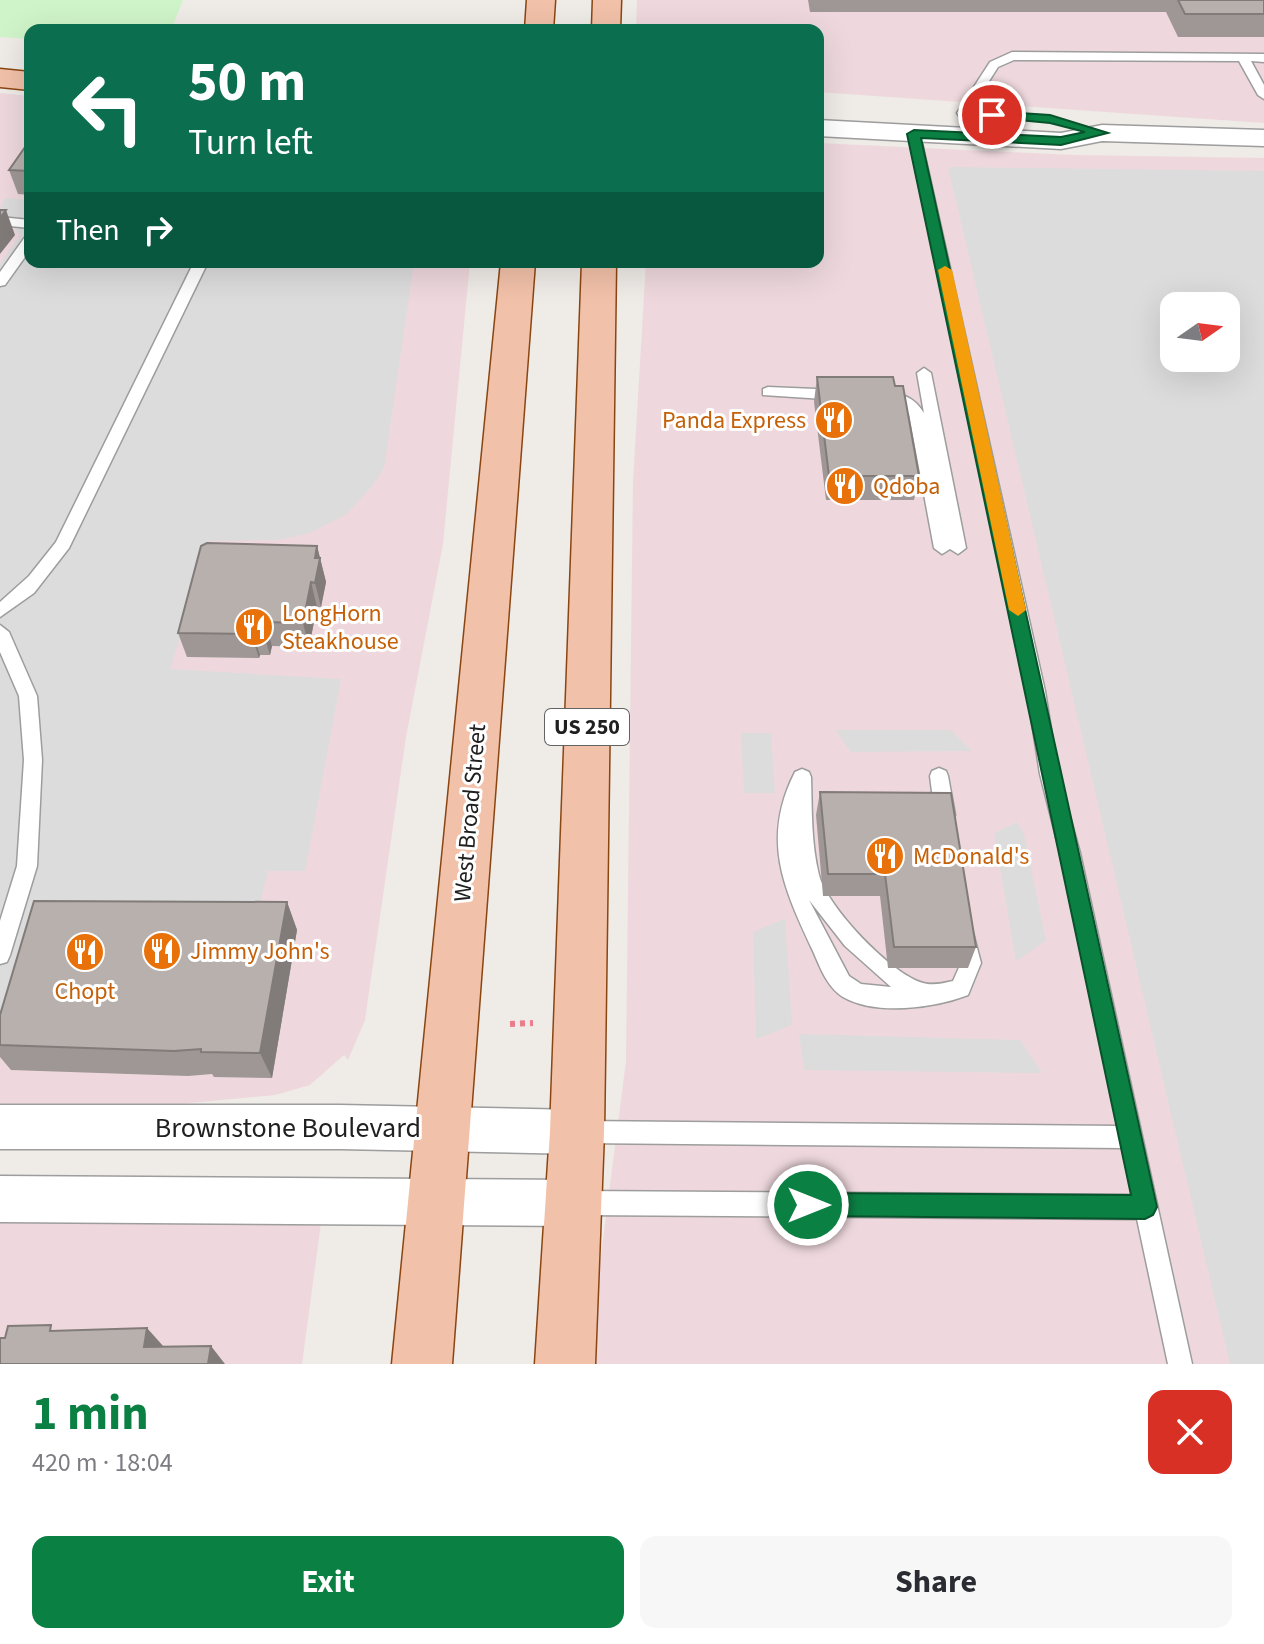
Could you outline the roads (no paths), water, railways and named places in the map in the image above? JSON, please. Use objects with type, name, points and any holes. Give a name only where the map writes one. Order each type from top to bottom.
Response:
[{"type":"main road","points":[[539,24],[541,0]]},
{"type":"main road","points":[[606,24],[607,0]]},
{"type":"main road","points":[[0,51],[24,53]]},
{"type":"main road","points":[[0,78],[24,80]]},
{"type":"main road","name":"West Broad Street","points":[[422,1364],[517,268]]},
{"type":"main road","name":"US 250","points":[[565,1364],[577,1132],[599,268]]},
{"type":"street","points":[[824,105],[1050,119],[1102,133]]},
{"type":"street","points":[[824,128],[1061,141],[1102,133],[1264,138]]},
{"type":"street","name":"Brownstone Boulevard","points":[[0,1127],[577,1132]]},
{"type":"street","points":[[0,1199],[573,1203]]},
{"type":"lane","points":[[963,113],[994,65],[1012,56],[1264,58]]},
{"type":"lane","points":[[1242,57],[1264,95]]},
{"type":"lane","points":[[914,134],[1180,1364]]},
{"type":"lane","points":[[0,221],[24,223]]},
{"type":"lane","points":[[0,282],[24,248]]},
{"type":"lane","points":[[0,611],[21,597],[45,573],[63,544],[198,268]]},
{"type":"lane","points":[[768,392],[899,397],[911,403],[917,414],[950,548],[924,373]]},
{"type":"lane","points":[[0,632],[28,696],[33,777],[27,866],[0,955]]},
{"type":"lane","points":[[939,776],[949,838]]},
{"type":"lane","points":[[939,995],[913,989],[875,962],[840,928],[809,880],[802,777],[788,814],[786,851],[793,892],[833,970],[849,990],[871,997],[939,995],[961,988],[971,963],[963,917]]},
{"type":"lane","points":[[577,1132],[1130,1137]]},
{"type":"lane","points":[[573,1203],[1145,1207]]},
{"type":"place","name":"Panda Express","points":[[834,420]]},
{"type":"place","name":"Qdoba","points":[[845,486]]},
{"type":"place","name":"LongHorn Steakhouse","points":[[254,627]]},
{"type":"place","name":"McDonald's","points":[[885,856]]},
{"type":"place","name":"Jimmy John's","points":[[162,951]]},
{"type":"place","name":"Chopt","points":[[85,952]]}]
